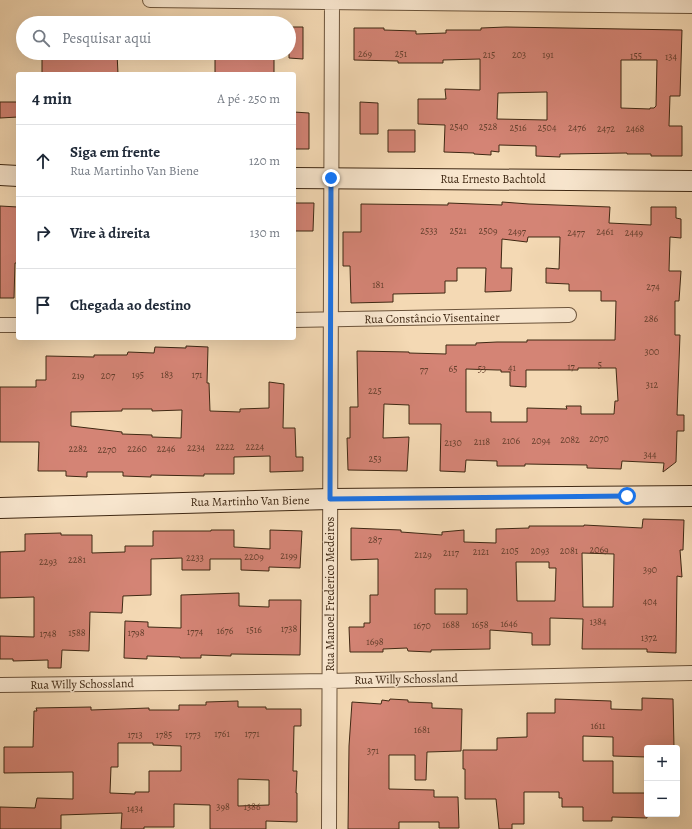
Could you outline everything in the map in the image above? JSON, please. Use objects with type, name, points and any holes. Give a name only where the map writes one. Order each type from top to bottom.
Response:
[{"type":"street","points":[[150,0],[692,6]]},
{"type":"street","name":"Rua Manoel Frederico Medeiros","points":[[329,829],[332,1]]},
{"type":"street","points":[[0,175],[16,176]]},
{"type":"street","name":"Rua Ernesto Bachtold","points":[[296,178],[692,181]]},
{"type":"street","name":"Rua Constâncio Visentainer","points":[[296,320],[570,315]]},
{"type":"street","points":[[0,325],[16,325]]},
{"type":"street","name":"Rua Martinho Van Biene","points":[[0,508],[330,499],[692,496]]},
{"type":"street","name":"Rua Willy Schossland","points":[[0,685],[329,681],[692,673]]},
{"type":"building","points":[[296,27],[303,27],[303,59],[296,58]]},
{"type":"building","points":[[506,27],[682,30],[680,96],[670,96],[669,126],[682,126],[682,156],[651,156],[651,154],[627,153],[560,154],[560,157],[536,156],[536,146],[499,145],[499,152],[491,151],[491,155],[444,152],[445,125],[418,124],[418,99],[446,99],[445,89],[480,90],[480,59],[443,60],[443,63],[398,63],[398,61],[354,60],[354,28],[384,28],[384,30],[416,31],[416,34],[446,33],[446,30],[481,30],[481,28]],"holes":[[[621,60],[657,60],[656,106],[654,108],[621,108]],[[547,92],[547,120],[497,119],[498,93]]]},
{"type":"building","points":[[42,60],[117,60],[118,72],[42,72]]},
{"type":"building","points":[[215,60],[274,60],[274,72],[215,72]]},
{"type":"building","points":[[0,102],[16,102],[16,117],[0,118]]},
{"type":"building","points":[[360,102],[378,103],[378,134],[360,134]]},
{"type":"building","points":[[296,112],[309,113],[309,149],[296,149]]},
{"type":"building","points":[[388,130],[415,130],[415,152],[388,152]]},
{"type":"building","points":[[502,202],[610,207],[609,223],[651,225],[651,207],[676,207],[676,218],[681,219],[681,238],[670,237],[669,271],[681,271],[679,301],[675,301],[675,335],[680,335],[677,415],[684,415],[684,431],[677,431],[676,462],[663,472],[664,463],[622,461],[621,469],[587,468],[587,465],[525,464],[525,466],[497,466],[497,461],[466,460],[465,472],[440,471],[441,424],[409,424],[409,405],[384,404],[383,438],[409,437],[407,471],[348,470],[347,438],[350,438],[350,407],[358,407],[357,351],[446,354],[446,345],[527,342],[527,340],[615,340],[616,301],[601,301],[601,291],[569,291],[569,284],[546,283],[546,268],[559,269],[560,237],[528,237],[527,242],[502,239],[501,268],[512,268],[511,291],[485,292],[486,268],[457,268],[457,281],[445,281],[445,293],[393,294],[393,302],[351,303],[350,266],[343,266],[343,232],[361,232],[361,204],[448,205],[448,203],[502,205]],"holes":[[[616,368],[618,401],[615,401],[614,414],[581,414],[581,406],[566,406],[567,409],[527,408],[527,422],[491,422],[491,412],[466,412],[466,369],[501,370],[501,372],[510,372],[510,386],[526,387],[526,370]]]},
{"type":"building","points":[[296,203],[314,203],[313,231],[296,231]]},
{"type":"building","points":[[0,206],[16,207],[16,263],[14,298],[0,298]]},
{"type":"building","points":[[186,346],[208,347],[207,383],[209,383],[210,411],[240,412],[240,409],[269,408],[269,382],[284,384],[283,428],[295,428],[296,457],[303,457],[303,471],[270,472],[270,456],[234,457],[234,474],[204,474],[204,476],[151,475],[151,477],[123,476],[123,472],[87,472],[87,477],[66,476],[66,471],[38,471],[39,442],[0,442],[0,387],[36,387],[36,380],[46,380],[46,356],[94,357],[94,355],[127,355],[128,352],[154,353],[155,347],[186,348]],"holes":[[[152,409],[152,411],[182,410],[181,438],[122,434],[122,432],[71,426],[71,412]]]},
{"type":"building","points":[[643,519],[684,520],[683,550],[680,550],[682,577],[677,576],[676,653],[647,652],[647,649],[582,649],[583,619],[550,618],[550,645],[532,645],[532,633],[490,630],[490,649],[431,650],[431,652],[408,651],[407,648],[383,649],[383,652],[350,652],[349,627],[364,627],[364,623],[370,623],[370,595],[378,595],[378,559],[351,560],[351,528],[401,530],[401,532],[442,535],[442,532],[464,530],[464,542],[496,543],[496,529],[529,528],[529,526],[584,525],[642,528]],"holes":[[[582,553],[614,554],[613,607],[583,607]],[[516,562],[549,562],[549,568],[556,568],[555,601],[517,601]],[[435,589],[467,589],[467,614],[435,614]]]},
{"type":"building","points":[[234,530],[234,547],[270,549],[270,530],[302,531],[300,568],[269,567],[269,571],[241,570],[241,559],[210,559],[210,570],[182,570],[182,558],[151,559],[151,595],[123,596],[122,613],[90,612],[89,651],[62,650],[61,668],[48,668],[48,660],[13,661],[13,659],[0,659],[0,636],[34,637],[34,597],[0,598],[0,552],[25,551],[25,534],[61,533],[61,535],[92,535],[92,553],[125,552],[125,546],[153,546],[153,531]]},
{"type":"building","points":[[239,593],[239,606],[269,607],[269,600],[301,600],[300,655],[231,654],[231,656],[201,655],[201,658],[147,656],[147,659],[124,658],[125,621],[148,622],[148,627],[181,628],[181,595]]},
{"type":"building","points":[[642,698],[673,699],[674,745],[644,745],[644,757],[613,756],[613,737],[583,736],[583,761],[613,761],[613,793],[644,793],[644,817],[647,818],[612,817],[612,821],[583,821],[583,807],[562,807],[562,798],[559,798],[559,792],[524,792],[524,824],[512,824],[512,829],[499,829],[496,799],[465,799],[465,769],[463,769],[463,750],[497,750],[497,738],[527,737],[527,713],[555,713],[555,699],[611,701],[611,709],[642,710]]},
{"type":"building","points":[[390,699],[408,700],[408,702],[432,703],[432,708],[462,709],[461,751],[427,752],[426,780],[415,780],[415,755],[389,755],[389,789],[434,790],[434,797],[458,797],[459,828],[439,828],[439,822],[399,822],[399,829],[348,829],[349,746],[352,702],[381,704],[382,700],[389,701]]},
{"type":"building","points":[[238,701],[238,707],[301,709],[301,726],[294,726],[293,771],[297,771],[297,822],[266,821],[266,829],[210,829],[210,805],[174,804],[174,827],[121,829],[122,813],[61,815],[61,829],[0,829],[0,807],[35,808],[37,798],[73,799],[73,772],[4,773],[4,747],[33,747],[34,711],[37,711],[36,708],[91,707],[91,710],[149,708],[149,710],[179,710],[179,705],[206,705],[206,702]],"holes":[[[118,743],[153,743],[153,745],[181,746],[181,771],[149,771],[149,792],[135,792],[135,794],[110,793],[111,767],[118,767]],[[238,779],[269,780],[269,805],[238,806]]]},
{"type":"route","points":[[331,178],[330,499],[627,496]]}]
